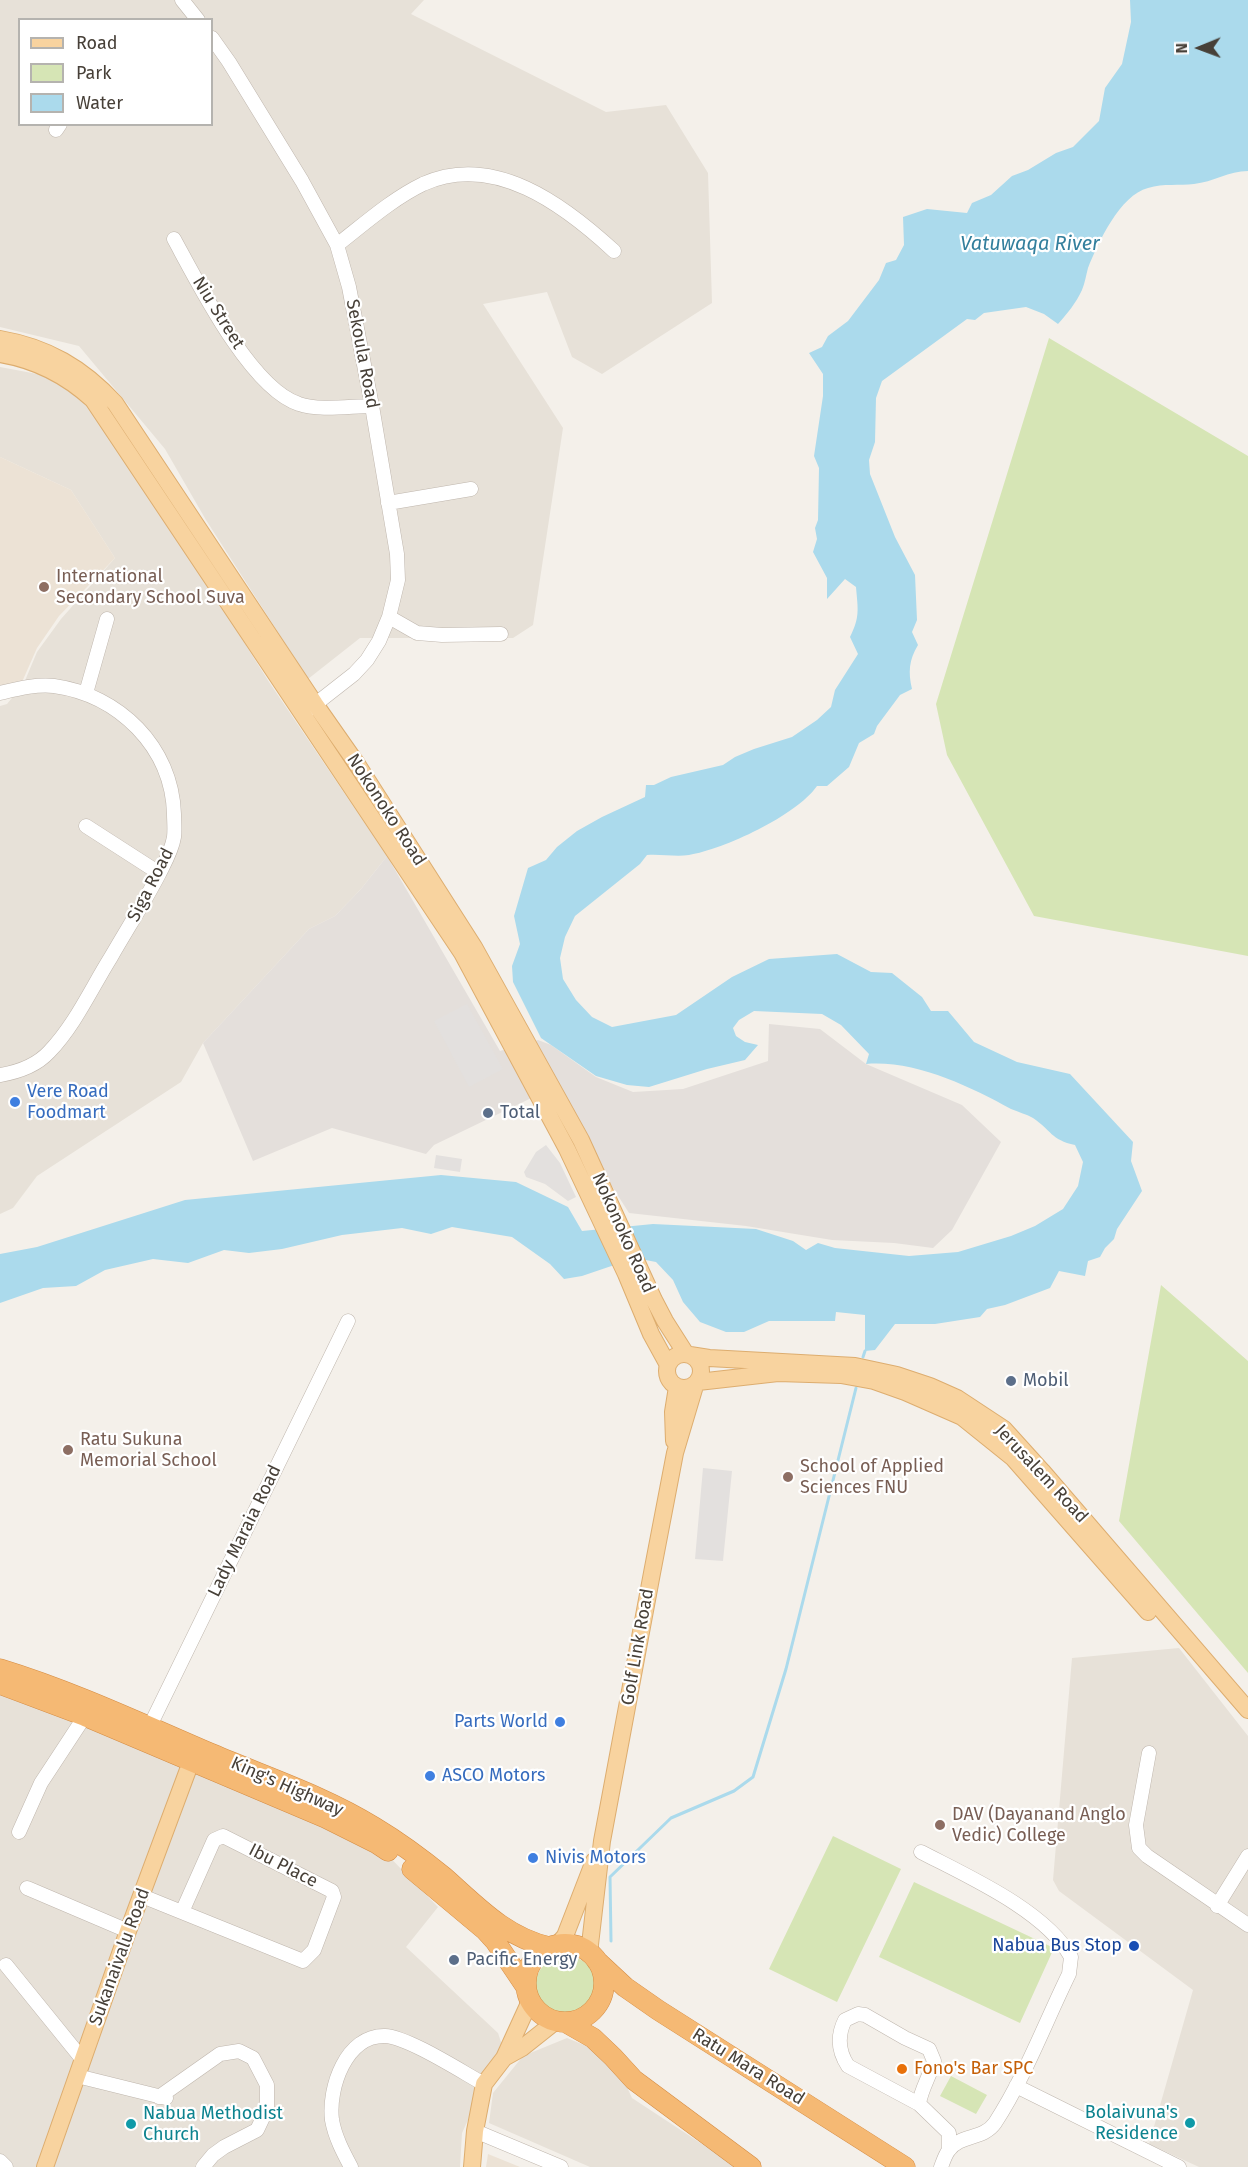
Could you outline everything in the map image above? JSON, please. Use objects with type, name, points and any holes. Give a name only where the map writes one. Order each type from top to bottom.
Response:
[{"type":"highway","name":"King's Highway","points":[[0,1669],[34,1680],[146,1734],[194,1754],[327,1802],[372,1826],[425,1862],[502,1927],[531,1943],[553,1946]]},
{"type":"highway","name":"King's Highway","points":[[0,1684],[85,1716],[146,1734]]},
{"type":"highway","name":"King's Highway","points":[[194,1754],[390,1852],[495,1941],[528,1994]]},
{"type":"highway","points":[[561,2022],[577,2020],[588,2015],[602,1995],[604,1983],[602,1971],[593,1956],[579,1947],[568,1944],[553,1946],[539,1954],[531,1964],[527,1975],[528,1994],[537,2010],[546,2018],[561,2022],[593,2038],[634,2080],[751,2167]]},
{"type":"highway","name":"Ratu Mara Road","points":[[593,1956],[625,1987],[658,2010],[905,2167]]},
{"type":"main road","name":"Nokonoko Road","points":[[0,339],[30,345],[61,359],[91,379],[115,403],[462,953],[491,992],[567,1149],[612,1226],[633,1271],[688,1355]]},
{"type":"main road","name":"Nokonoko Road","points":[[0,354],[44,366],[69,380],[93,400],[309,709]]},
{"type":"main road","name":"Nokonoko Road","points":[[633,1271],[651,1334],[669,1365]]},
{"type":"main road","points":[[688,1355],[699,1361],[701,1377],[696,1384],[686,1389],[677,1387],[668,1375],[669,1365],[675,1357],[688,1355]]},
{"type":"main road","name":"Jerusalem Road","points":[[688,1355],[855,1366],[897,1375],[957,1398],[1004,1430],[1248,1710]]},
{"type":"main road","name":"Jerusalem Road","points":[[696,1384],[778,1373],[841,1375],[874,1381],[895,1388],[962,1417],[1013,1458],[1248,1725]]},
{"type":"main road","name":"Golf Link Road","points":[[593,1956],[602,1841],[675,1453],[696,1384]]},
{"type":"main road","name":"Golf Link Road","points":[[675,1453],[673,1412],[677,1387]]},
{"type":"main road","name":"Sukanaivalu Road","points":[[45,2167],[128,1930],[194,1754]]},
{"type":"main road","name":"Golf Link Road","points":[[553,1946],[565,1936],[602,1841]]},
{"type":"main road","points":[[472,2167],[475,2131],[484,2084],[504,2058],[528,1994]]},
{"type":"main road","points":[[504,2058],[561,2022]]},
{"type":"street","points":[[182,0],[194,18]]},
{"type":"street","name":"Sekoula Road","points":[[213,39],[302,181],[337,244],[349,286],[388,503],[399,580],[380,641],[367,660],[339,687],[309,709]]},
{"type":"street","points":[[337,244],[384,208],[423,184],[468,174],[491,175],[512,181],[583,222],[614,251]]},
{"type":"street","name":"Niu Street","points":[[174,239],[220,320],[251,364],[279,395],[301,405],[372,406]]},
{"type":"street","points":[[388,503],[471,489]]},
{"type":"street","points":[[389,617],[417,633],[442,636],[501,634]]},
{"type":"street","points":[[86,693],[107,619]]},
{"type":"street","name":"Siga Road","points":[[0,693],[23,687],[52,686],[86,693],[112,707],[139,729],[162,761],[174,800],[174,836],[168,858],[142,908],[64,1033],[40,1060],[13,1073],[0,1075]]},
{"type":"street","points":[[86,826],[159,873]]},
{"type":"street","name":"Lady Maraia Road","points":[[146,1734],[348,1322]]},
{"type":"street","points":[[19,1832],[40,1783],[85,1716]]},
{"type":"street","points":[[1149,1753],[1136,1825],[1139,1848],[1217,1906],[1248,1925]]},
{"type":"street","name":"Ibu Place","points":[[142,1896],[182,1912],[303,1960],[314,1950],[334,1897],[332,1891],[223,1836],[214,1840],[182,1912]]},
{"type":"street","points":[[921,1852],[993,1889],[1026,1911],[1058,1939],[1071,1957],[1069,1974],[1016,2086],[994,2124],[986,2132],[957,2143],[949,2150],[941,2167]]},
{"type":"street","points":[[1217,1906],[1248,1856]]},
{"type":"street","points":[[27,1888],[128,1930]]},
{"type":"street","points":[[6,1965],[83,2060]]},
{"type":"street","points":[[919,2103],[934,2061],[929,2049],[904,2038],[865,2015],[858,2014],[845,2020],[841,2027],[840,2044],[842,2056],[848,2066],[919,2103],[949,2133],[949,2150]]},
{"type":"street","points":[[351,2167],[339,2145],[332,2119],[334,2087],[343,2064],[354,2048],[368,2040],[384,2036],[405,2041],[484,2084]]},
{"type":"street","points":[[77,2076],[163,2098],[220,2054],[239,2051],[253,2058],[267,2085],[267,2109],[257,2130],[224,2147],[203,2167]]},
{"type":"street","points":[[1016,2086],[1179,2167]]},
{"type":"street","points":[[475,2131],[561,2167]]},
{"type":"street","points":[[0,2161],[6,2167]]},
{"type":"shaded area","points":[[0,0],[424,0],[411,14],[606,112],[666,105],[708,173],[712,303],[602,374],[572,357],[547,292],[483,304],[563,428],[533,625],[513,638],[360,638],[308,679],[206,520],[165,449],[79,346],[0,327]]},
{"type":"shaded area","points":[[0,367],[48,376],[98,410],[269,682],[387,856],[361,889],[335,916],[309,929],[203,1043],[181,1082],[37,1176],[13,1208],[0,1214],[0,706],[7,704],[24,683],[37,652],[61,619],[115,558],[71,490],[0,457]]},
{"type":"shaded area","name":"International Secondary School Suva","points":[[0,457],[71,490],[115,558],[59,616],[37,648],[22,682],[0,690]]},
{"type":"shaded area","points":[[387,856],[500,1051],[538,1040],[551,1045],[596,1077],[633,1092],[683,1089],[768,1061],[769,1024],[820,1029],[866,1064],[962,1105],[1001,1142],[952,1230],[933,1248],[894,1243],[832,1240],[746,1226],[629,1213],[550,1089],[434,1145],[426,1154],[332,1128],[253,1161],[203,1043],[309,929],[335,916],[361,889]]},
{"type":"shaded area","points":[[467,1004],[503,1069],[469,1087],[434,1021]]},
{"type":"shaded area","points":[[546,1145],[560,1163],[576,1197],[568,1201],[545,1184],[526,1177],[524,1172],[536,1152]]},
{"type":"shaded area","points":[[436,1155],[462,1159],[460,1172],[434,1168]]},
{"type":"shaded area","points":[[703,1468],[732,1471],[723,1561],[695,1559]]},
{"type":"shaded area","points":[[1179,1648],[1248,1736],[1248,2167],[1199,2167],[1149,2144],[1193,1990],[1059,1891],[1053,1880],[1072,1658]]},
{"type":"shaded area","points":[[0,1694],[93,1728],[376,1843],[438,1907],[406,1947],[498,2033],[503,2048],[462,2133],[460,2167],[0,2167]]},
{"type":"shaded area","points":[[567,2038],[613,2057],[632,2098],[737,2167],[590,2167],[489,2123],[493,2093],[523,2056]]},
{"type":"shaded area","points":[[488,2154],[520,2167],[486,2167]]},
{"type":"green space","points":[[1049,338],[1248,456],[1248,956],[1034,916],[947,755],[936,704]]},
{"type":"green space","points":[[1161,1285],[1248,1361],[1248,1673],[1119,1521]]},
{"type":"green space","points":[[833,1836],[901,1869],[837,2002],[769,1969]]},
{"type":"green space","points":[[914,1882],[1054,1948],[1020,2023],[879,1957]]},
{"type":"green space","points":[[566,1956],[583,1961],[588,1965],[592,1970],[597,1987],[592,2004],[588,2009],[583,2013],[566,2018],[549,2013],[544,2009],[540,2004],[535,1987],[540,1970],[544,1965],[549,1961]]},
{"type":"green space","points":[[951,2076],[987,2095],[976,2114],[940,2096]]},
{"type":"water","name":"Vatuwaqa River","points":[[1130,0],[1248,0],[1248,171],[1201,183],[1154,186],[1138,192],[1128,200],[1104,234],[1088,268],[1080,295],[1058,324],[1044,314],[1026,307],[984,313],[975,320],[967,319],[882,381],[876,398],[875,442],[869,460],[870,474],[895,537],[915,575],[917,620],[912,632],[918,645],[910,666],[912,689],[900,695],[877,726],[874,734],[859,743],[849,767],[827,786],[817,786],[793,809],[758,830],[704,852],[684,856],[647,855],[640,864],[575,916],[565,937],[560,958],[563,979],[576,1000],[592,1017],[612,1027],[676,1015],[732,977],[769,959],[837,954],[871,972],[892,973],[922,997],[931,1011],[948,1011],[974,1042],[1017,1062],[1070,1074],[1133,1142],[1131,1161],[1142,1191],[1117,1229],[1114,1239],[1100,1257],[1088,1261],[1085,1276],[1059,1271],[1050,1288],[1005,1305],[987,1309],[980,1317],[935,1324],[895,1324],[875,1350],[865,1351],[865,1315],[836,1312],[835,1321],[769,1321],[744,1332],[726,1332],[700,1322],[683,1302],[673,1280],[656,1262],[635,1258],[582,1276],[564,1279],[550,1264],[512,1237],[452,1227],[431,1234],[402,1228],[342,1235],[282,1249],[249,1253],[224,1250],[188,1263],[153,1259],[105,1270],[76,1286],[43,1288],[0,1303],[0,1254],[37,1247],[185,1200],[441,1175],[516,1182],[568,1207],[582,1231],[653,1224],[756,1229],[793,1241],[806,1250],[818,1243],[835,1248],[909,1256],[958,1252],[1011,1236],[1035,1226],[1063,1209],[1078,1186],[1083,1162],[1075,1145],[1056,1137],[1030,1117],[941,1076],[903,1066],[866,1064],[869,1054],[841,1025],[822,1014],[754,1011],[739,1020],[733,1028],[736,1036],[745,1042],[758,1045],[745,1060],[649,1087],[627,1085],[596,1076],[541,1038],[513,982],[512,966],[520,944],[514,916],[528,868],[546,860],[557,847],[577,831],[645,797],[646,785],[654,785],[671,777],[723,765],[754,749],[792,737],[831,707],[835,690],[858,654],[850,637],[858,613],[856,587],[845,579],[827,599],[827,578],[813,552],[817,539],[815,528],[818,520],[819,468],[814,456],[823,396],[823,374],[809,353],[822,347],[828,336],[848,321],[879,280],[886,263],[896,260],[904,245],[903,217],[927,209],[967,213],[972,203],[991,195],[1012,176],[1028,170],[1056,153],[1073,147],[1099,121],[1105,88],[1122,64],[1131,22]]},
{"type":"waterway","points":[[863,1357],[865,1351]]},
{"type":"waterway","points":[[611,1941],[610,1877],[671,1818],[734,1791],[753,1777],[786,1669],[856,1388]]},
{"type":"place","name":"International Secondary School Suva","points":[[44,587]]},
{"type":"place","name":"Vere Road Foodmart","points":[[15,1102]]},
{"type":"place","name":"Total","points":[[488,1113]]},
{"type":"place","name":"Mobil","points":[[1011,1381]]},
{"type":"place","name":"Ratu Sukuna Memorial School","points":[[68,1450]]},
{"type":"place","name":"School of Applied Sciences FNU","points":[[788,1477]]},
{"type":"place","name":"Parts World","points":[[560,1722]]},
{"type":"place","name":"ASCO Motors","points":[[430,1776]]},
{"type":"place","name":"DAV (Dayanand Anglo Vedic) College","points":[[940,1825]]},
{"type":"place","name":"Nivis Motors","points":[[533,1858]]},
{"type":"place","name":"Nabua Bus Stop","points":[[1134,1946]]},
{"type":"place","name":"Pacific Energy","points":[[454,1960]]},
{"type":"place","name":"Fono's Bar SPC","points":[[902,2069]]},
{"type":"place","name":"Bolaivuna's Residence","points":[[1190,2123]]},
{"type":"place","name":"Nabua Methodist Church","points":[[131,2124]]}]
